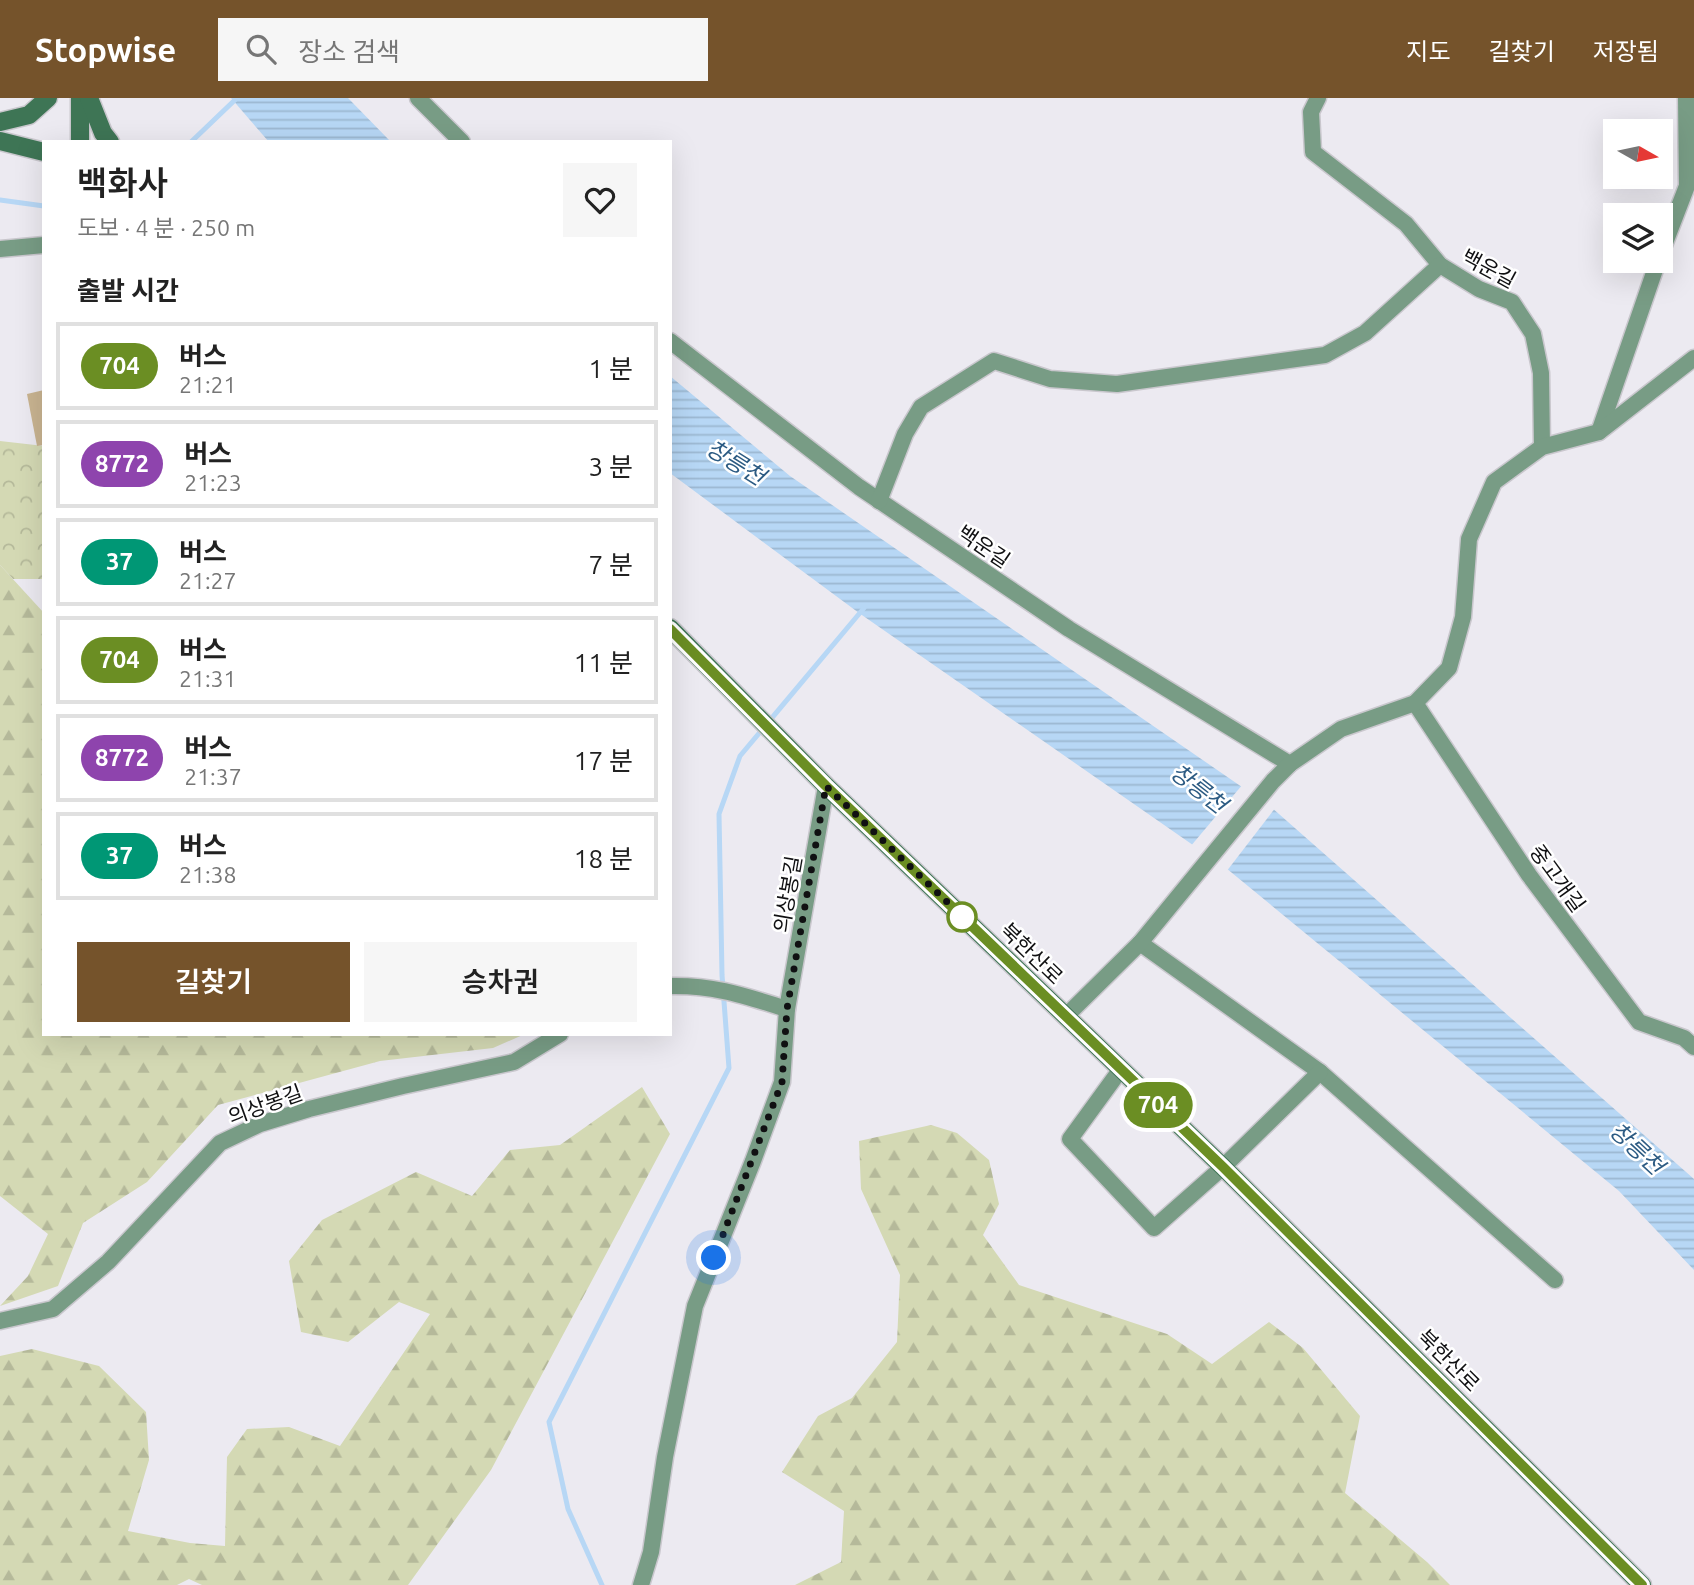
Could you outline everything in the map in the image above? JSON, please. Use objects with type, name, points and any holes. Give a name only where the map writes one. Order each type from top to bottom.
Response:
[{"type":"main road","points":[[0,122],[29,115],[48,98]]},
{"type":"main road","points":[[80,98],[80,140]]},
{"type":"main road","points":[[89,98],[108,140]]},
{"type":"main road","points":[[0,141],[42,152]]},
{"type":"main road","name":"북한산로","points":[[672,630],[826,786],[1223,1167],[1642,1585]]},
{"type":"street","points":[[418,98],[459,140]]},
{"type":"street","name":"백운길","points":[[1318,98],[1311,112],[1313,152],[1406,224],[1440,265],[1479,289],[1512,302],[1532,334],[1541,373],[1542,447]]},
{"type":"street","points":[[1673,222],[1687,186],[1686,98]]},
{"type":"street","points":[[0,249],[42,245]]},
{"type":"street","points":[[879,500],[905,434],[921,407],[994,361],[1049,379],[1116,384],[1325,355],[1365,333],[1440,265]]},
{"type":"street","points":[[1600,432],[1654,273]]},
{"type":"street","name":"백운길","points":[[672,343],[879,500],[1069,629],[1290,764]]},
{"type":"street","points":[[1066,1016],[1140,943],[1273,781],[1290,764],[1341,729],[1415,703],[1450,668],[1463,617],[1469,539],[1494,482],[1542,447],[1600,432],[1694,358]]},
{"type":"street","name":"중고개길","points":[[1415,703],[1528,875],[1639,1022],[1684,1038],[1694,1047]]},
{"type":"street","name":"의상봉길","points":[[641,1585],[651,1552],[665,1457],[695,1306],[754,1161],[782,1082],[787,1009],[826,786]]},
{"type":"street","points":[[1140,943],[1320,1072],[1555,1280]]},
{"type":"street","points":[[672,986],[701,985],[787,1009]]},
{"type":"street","name":"의상봉길","points":[[0,1321],[53,1309],[108,1262],[220,1143],[260,1124],[309,1109],[514,1062],[557,1036]]},
{"type":"street","points":[[1121,1069],[1070,1139],[1154,1228],[1223,1167],[1320,1072]]},
{"type":"green space","points":[[0,441],[42,446],[42,579],[13,579],[0,565]]},
{"type":"green space","points":[[0,565],[42,611],[42,1036],[520,1036],[493,1048],[380,1061],[218,1105],[147,1182],[83,1223],[58,1286],[0,1306],[28,1276],[48,1234],[0,1196]]},
{"type":"green space","points":[[642,1087],[670,1134],[491,1470],[408,1585],[202,1585],[189,1579],[177,1585],[0,1585],[0,1356],[32,1349],[99,1366],[146,1412],[149,1460],[128,1531],[190,1543],[225,1546],[227,1457],[247,1429],[289,1427],[340,1446],[430,1314],[399,1302],[348,1342],[301,1332],[289,1261],[322,1220],[416,1172],[472,1196],[510,1150],[560,1145]]},
{"type":"green space","points":[[931,1125],[957,1133],[989,1160],[999,1204],[983,1235],[1019,1285],[1167,1334],[1212,1364],[1269,1322],[1303,1348],[1360,1416],[1345,1493],[1427,1562],[1450,1585],[795,1585],[841,1562],[844,1511],[782,1472],[818,1416],[852,1398],[897,1342],[900,1275],[861,1189],[859,1141]]},
{"type":"water","points":[[231,98],[348,98],[389,140],[267,140]]},
{"type":"water","name":"창릉천","points":[[672,378],[790,476],[1271,807],[1694,1179],[1694,1270],[1619,1191],[1226,868],[859,613],[672,474]]},
{"type":"pier","points":[[1243,784],[1276,807],[1226,872],[1190,847]]},
{"type":"building","points":[[42,390],[42,445],[37,446],[27,394]]},
{"type":"waterway","points":[[193,140],[237,98]]},
{"type":"waterway","points":[[0,200],[42,206]]},
{"type":"waterway","points":[[602,1585],[568,1509],[549,1422],[729,1068],[722,975],[719,814],[740,756],[864,608]]},
{"type":"bus line","name":"704","points":[[672,631],[826,786],[1223,1167],[1642,1585]]},
{"type":"route","points":[[714,1258],[754,1161],[782,1082],[787,1009],[826,786],[966,920],[962,917]]}]
